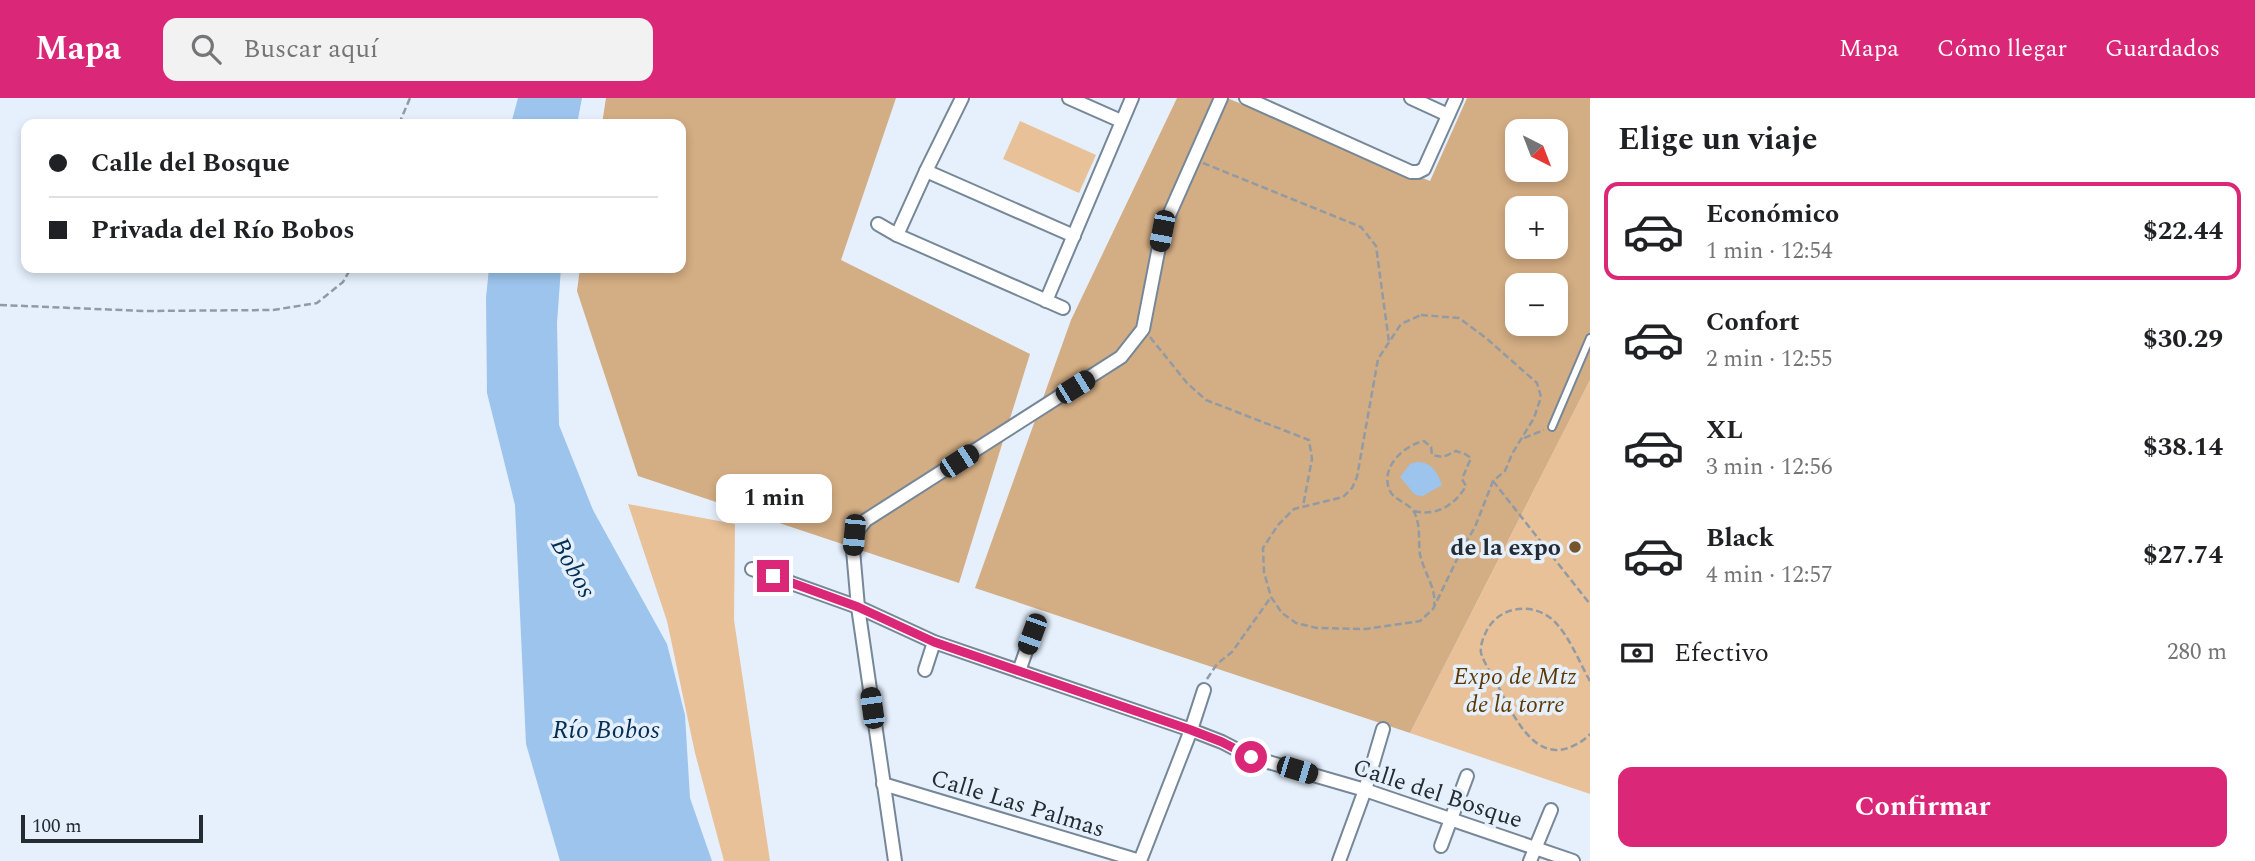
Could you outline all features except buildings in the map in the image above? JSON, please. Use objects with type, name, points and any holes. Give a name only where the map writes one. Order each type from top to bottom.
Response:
[{"type":"street","points":[[897,235],[962,98]]},
{"type":"street","points":[[1069,98],[1121,121]]},
{"type":"street","points":[[1045,301],[1132,98]]},
{"type":"street","points":[[895,861],[858,607],[854,535],[866,520],[1121,357],[1143,329],[1162,231],[1221,98]]},
{"type":"street","points":[[1246,98],[1411,172],[1424,169],[1456,98]]},
{"type":"street","points":[[1411,98],[1448,115]]},
{"type":"street","points":[[926,170],[1074,236]]},
{"type":"street","points":[[878,224],[897,235],[1063,308]]},
{"type":"street","name":"Calle del Bosque","points":[[752,569],[858,607],[934,642],[1191,730],[1251,757],[1365,790],[1573,861]]},
{"type":"street","points":[[1019,671],[1032,634]]},
{"type":"street","points":[[925,670],[934,642]]},
{"type":"street","points":[[1140,861],[1204,690]]},
{"type":"street","points":[[1339,861],[1365,790],[1383,729]]},
{"type":"street","points":[[1441,846],[1466,776]]},
{"type":"street","name":"Calle Las Palmas","points":[[883,784],[1140,861]]},
{"type":"street","points":[[1530,861],[1551,810]]},
{"type":"lane","points":[[1552,427],[1590,338]]},
{"type":"path","points":[[401,119],[410,98]]},
{"type":"path","points":[[1194,159],[1361,227],[1376,246],[1390,342]]},
{"type":"path","points":[[0,305],[145,311],[273,310],[317,303],[343,282],[348,273]]},
{"type":"path","points":[[1421,315],[1459,318],[1537,383],[1541,397],[1524,438],[1512,454],[1505,471],[1493,481],[1475,527],[1433,608],[1420,621],[1366,629],[1317,628],[1296,623],[1282,613],[1271,597],[1264,572],[1263,548],[1278,525],[1294,509],[1336,499],[1352,488],[1357,477],[1378,359],[1401,324],[1421,315]]},
{"type":"path","points":[[1143,329],[1187,383],[1206,400],[1309,440],[1312,459],[1303,506]]},
{"type":"path","points":[[1524,438],[1552,427]]},
{"type":"path","points":[[1414,511],[1433,512],[1451,505],[1466,486],[1462,480],[1471,458],[1456,451],[1443,457],[1432,455],[1431,447],[1424,441],[1411,443],[1400,452],[1389,470],[1387,483],[1391,494],[1414,511],[1423,567],[1435,596],[1433,608]]},
{"type":"path","points":[[1493,481],[1590,604]]},
{"type":"path","points":[[1204,690],[1208,675],[1232,652],[1271,597]]},
{"type":"path","points":[[1590,681],[1553,620],[1536,611],[1518,609],[1504,611],[1489,624],[1482,639],[1481,651],[1523,729],[1537,744],[1550,752],[1575,746],[1590,734]]},
{"type":"green space","points":[[1020,121],[1096,155],[1079,193],[1003,159]]},
{"type":"green space","name":"Expo de Mtz de la torre","points":[[1590,380],[1590,794],[1410,733]]},
{"type":"green space","points":[[628,504],[735,524],[734,620],[770,861],[724,861],[695,753],[667,621]]},
{"type":"shaded area","points":[[606,98],[896,98],[841,260],[1030,354],[959,583],[638,476],[577,291],[579,273],[686,273],[686,119],[603,119]]},
{"type":"shaded area","points":[[1177,98],[1227,98],[1430,181],[1467,98],[1590,98],[1590,380],[1410,733],[975,588],[1071,320]]},
{"type":"water","points":[[518,98],[582,98],[578,119],[512,119]]},
{"type":"water","name":"Río Bobos","points":[[488,273],[561,273],[557,323],[559,425],[593,510],[667,644],[685,715],[690,798],[712,861],[560,861],[526,744],[515,505],[487,393],[486,298]]},
{"type":"water","points":[[1410,464],[1427,464],[1433,469],[1442,485],[1423,496],[1415,495],[1400,477]]},
{"type":"place","name":"de la expo","points":[[1575,547]]},
{"type":"route","points":[[773,576],[858,607],[934,642],[1191,730],[1251,757]]},
{"type":"water label","name":"Bobos","points":[[574,567]]}]
